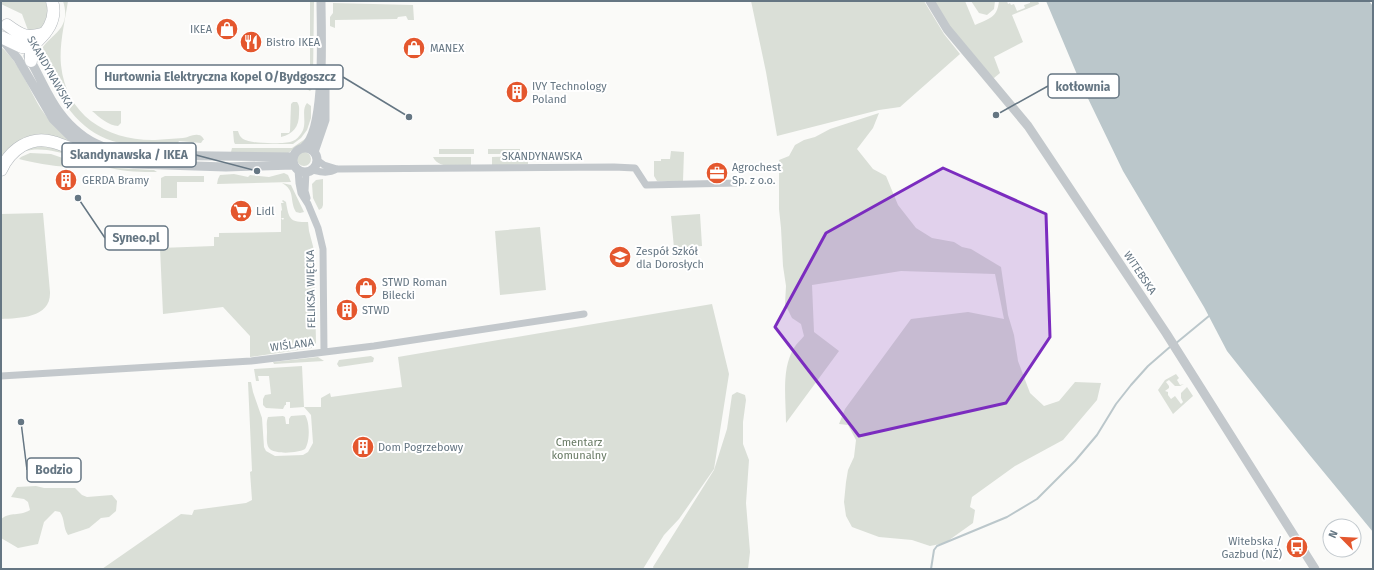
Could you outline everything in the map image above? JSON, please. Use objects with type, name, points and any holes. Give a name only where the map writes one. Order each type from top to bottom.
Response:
[{"type":"main road","points":[[27,46],[45,33],[50,27],[54,19],[52,1]]},
{"type":"main road","points":[[4,22],[24,36],[33,36],[45,33]]},
{"type":"main road","points":[[1,37],[27,46],[31,53],[31,61]]},
{"type":"main road","points":[[1,170],[7,158],[14,150],[35,141],[51,141],[79,152],[97,156]]},
{"type":"street","points":[[321,1],[321,50],[317,120],[310,140],[304,147],[297,150],[300,167],[316,164],[316,156],[325,120],[325,79],[321,50]]},
{"type":"street","name":"WITEBSKA","points":[[930,1],[947,30],[1028,126],[1179,354],[1315,569]]},
{"type":"street","name":"SKANDYNAWSKA","points":[[4,22],[27,46]]},
{"type":"street","name":"SKANDYNAWSKA","points":[[1,37],[18,59],[54,119],[74,140],[97,156],[115,162],[134,164],[226,167],[300,167]]},
{"type":"street","name":"SKANDYNAWSKA","points":[[31,61],[48,95],[65,120],[78,133],[104,148],[138,155],[300,167],[325,172],[331,172],[337,169]]},
{"type":"street","points":[[304,147],[312,149],[316,156]]},
{"type":"street","name":"SKANDYNAWSKA","points":[[316,156],[324,165],[337,169],[614,167],[635,168],[646,185],[738,183]]},
{"type":"street","name":"FELIKSA WIĘCKA","points":[[300,167],[299,185],[301,193],[308,204],[318,228],[323,249],[324,352]]},
{"type":"street","name":"WIŚLANA","points":[[1,376],[251,361],[374,346],[584,314]]},
{"type":"highlighted area","points":[[943,168],[1046,214],[1050,337],[1006,403],[859,436],[775,327],[826,233]]},
{"type":"green space","points":[[1,1],[45,1],[48,13],[46,21],[39,30],[29,33],[22,14],[1,4]]},
{"type":"green space","points":[[63,1],[68,1],[62,41],[61,65],[65,83],[71,98],[80,111],[92,122],[105,130],[121,136],[155,140],[185,138],[199,135],[202,136],[204,140],[201,143],[179,141],[178,143],[136,145],[112,141],[89,129],[71,112],[56,90],[40,57],[41,50],[45,44],[61,28],[64,21],[65,12]]},
{"type":"green space","points":[[310,1],[314,1],[313,78],[312,89],[310,91],[305,88],[310,73]]},
{"type":"green space","points":[[751,1],[924,1],[944,34],[960,54],[900,107],[879,110],[777,136],[766,72]]},
{"type":"green space","points":[[934,1],[965,1],[975,25],[992,17],[997,11],[999,1],[1007,1],[1008,4],[1010,3],[1011,5],[1014,4],[1017,11],[1025,8],[1024,5],[1030,3],[1030,1],[1038,1],[1039,4],[1012,15],[1023,42],[994,57],[1000,73],[994,78],[991,77],[957,38]]},
{"type":"green space","points":[[971,1],[995,1],[994,9],[987,15],[979,13]]},
{"type":"green space","points":[[333,3],[413,5],[414,20],[408,20],[406,16],[398,17],[397,19],[335,20],[335,28],[330,26],[330,17],[333,13]]},
{"type":"green space","points":[[1,47],[8,53],[19,68],[45,115],[79,149],[44,138],[1,164]]},
{"type":"green space","points":[[293,102],[297,102],[299,106],[298,123],[292,132],[281,137],[281,133],[289,133],[290,131],[291,104]]},
{"type":"green space","points":[[307,103],[311,106],[311,118],[307,130],[301,138],[293,144],[235,144],[233,131],[238,131],[243,139],[252,142],[280,143],[294,140],[303,131],[304,110]]},
{"type":"green space","points":[[92,111],[121,111],[121,123],[118,126],[115,126],[104,121]]},
{"type":"green space","points":[[879,113],[873,128],[857,149],[873,169],[886,176],[898,205],[916,228],[932,238],[954,242],[962,247],[971,249],[1001,267],[1008,315],[1014,335],[1018,361],[1030,393],[1044,406],[1059,401],[1075,382],[1101,383],[1097,400],[1063,440],[1015,466],[972,497],[970,507],[975,510],[973,523],[945,543],[930,546],[912,540],[879,537],[852,527],[846,516],[844,502],[848,470],[854,457],[856,440],[848,425],[839,424],[845,409],[911,319],[968,312],[1004,319],[995,274],[901,271],[812,285],[814,332],[839,351],[786,423],[785,384],[787,365],[794,348],[804,336],[801,324],[792,318],[785,304],[786,286],[779,209],[779,160],[789,156],[795,145],[804,140],[815,137],[830,129]]},
{"type":"green space","points":[[305,139],[304,143],[287,154],[231,152],[232,148],[292,148]]},
{"type":"green space","points":[[40,143],[116,168],[154,170],[157,172],[134,172],[116,169],[46,150],[35,149],[25,151]]},
{"type":"green space","points":[[439,149],[474,149],[474,154],[439,154]]},
{"type":"green space","points":[[488,149],[520,149],[520,154],[488,154]]},
{"type":"green space","points":[[671,151],[684,152],[683,181],[657,181],[654,176],[654,161],[670,159]]},
{"type":"green space","points":[[301,152],[307,152],[311,156],[311,162],[307,166],[301,166],[297,162],[297,156]]},
{"type":"green space","points":[[30,153],[51,154],[83,165],[69,167],[42,164],[19,159]]},
{"type":"green space","points":[[528,156],[528,164],[492,166],[492,157]]},
{"type":"green space","points":[[433,157],[471,157],[471,165],[444,165],[440,164]]},
{"type":"green space","points":[[284,173],[288,175],[291,182],[217,184],[220,175],[234,174],[248,177],[250,175],[269,177]]},
{"type":"green space","points":[[165,176],[204,176],[204,182],[177,182],[177,198],[161,198],[161,178]]},
{"type":"green space","points":[[323,179],[323,205],[319,210],[313,198],[312,184],[316,180]]},
{"type":"green space","points":[[282,183],[291,185],[304,212],[296,212],[291,193]]},
{"type":"green space","points":[[283,200],[286,202],[291,219],[308,222],[314,250],[316,343],[312,348],[250,357],[250,336],[223,307],[163,314],[160,248],[214,246],[214,237],[219,237],[219,233],[281,232],[281,203],[284,203],[282,201]]},
{"type":"green space","points":[[43,213],[50,292],[49,301],[40,312],[33,315],[1,319],[1,214]]},
{"type":"green space","points":[[700,214],[702,246],[674,248],[671,216]]},
{"type":"green space","points":[[540,227],[546,290],[500,295],[495,231]]},
{"type":"green space","name":"Cmentarz komunalny","points":[[712,304],[729,374],[714,469],[679,519],[664,535],[643,569],[102,569],[181,514],[192,515],[194,510],[246,503],[252,500],[248,382],[251,382],[262,418],[264,447],[266,451],[275,456],[303,455],[308,452],[313,443],[311,415],[304,407],[321,407],[321,398],[330,393],[331,397],[402,387],[398,357]]},
{"type":"green space","points":[[371,356],[374,358],[373,362],[339,367],[337,364],[339,360]]},
{"type":"green space","points":[[318,357],[324,361],[274,364],[273,362]]},
{"type":"green space","points":[[302,366],[304,407],[290,408],[290,402],[286,402],[283,409],[266,408],[263,405],[263,399],[265,395],[271,394],[269,376],[258,376],[259,381],[256,381],[254,369]]},
{"type":"green space","points":[[1176,374],[1179,378],[1177,380],[1180,385],[1184,384],[1180,386],[1175,386],[1169,380],[1166,382],[1169,388],[1165,391],[1168,392],[1171,399],[1175,396],[1181,404],[1183,402],[1181,393],[1187,387],[1193,396],[1173,414],[1158,390],[1165,380]]},
{"type":"green space","points":[[737,392],[745,395],[746,400],[743,422],[743,444],[749,460],[746,503],[750,552],[748,569],[654,569],[653,567],[714,470],[727,429],[732,395]]},
{"type":"green space","points":[[305,415],[308,422],[309,432],[308,442],[305,449],[298,452],[287,453],[276,452],[269,448],[267,445],[268,417],[283,416],[285,417],[286,424],[289,424],[289,419],[291,416]]},
{"type":"green space","points":[[36,486],[44,488],[75,488],[82,495],[87,497],[112,495],[117,501],[116,511],[109,517],[101,518],[89,528],[68,535],[62,515],[60,512],[55,511],[44,522],[38,544],[18,548],[1,538],[1,519],[8,515],[30,510],[28,502],[24,499],[11,497],[17,487]]},
{"type":"shaded area","points":[[1046,1],[1369,1],[1373,6],[1373,532],[1227,351],[1204,307],[1123,171],[1081,84]]},
{"type":"waterway","points":[[1175,344],[1209,316]]},
{"type":"waterway","points":[[931,569],[934,550],[937,546],[1007,517],[1037,499],[1075,461],[1097,435],[1116,404],[1131,385],[1148,366],[1171,346]]},
{"type":"place","name":"IKEA","points":[[227,29]]},
{"type":"place","name":"Bistro IKEA","points":[[251,42]]},
{"type":"place","name":"MANEX","points":[[414,48]]},
{"type":"place","name":"IVY Technology Poland","points":[[517,92]]},
{"type":"place","name":"kotłownia","points":[[996,115]]},
{"type":"place","name":"Hurtownia Elektryczna Kopel O/Bydgoszcz","points":[[409,117]]},
{"type":"place","name":"Skandynawska / IKEA","points":[[257,171]]},
{"type":"place","name":"Agrochest Sp. z o.o.","points":[[717,173]]},
{"type":"place","name":"GERDA Bramy","points":[[66,180]]},
{"type":"place","name":"Syneo.pl","points":[[78,198]]},
{"type":"place","name":"Lidl","points":[[241,211]]},
{"type":"place","name":"Zespół Szkół dla Dorosłych","points":[[620,257]]},
{"type":"place","name":"STWD Roman Bilecki","points":[[366,288]]},
{"type":"place","name":"STWD","points":[[347,310]]},
{"type":"place","name":"Bodzio","points":[[21,422]]},
{"type":"place","name":"Dom Pogrzebowy","points":[[363,447]]},
{"type":"place","name":"Witebska / Gazbud (NŻ)","points":[[1297,547]]}]
